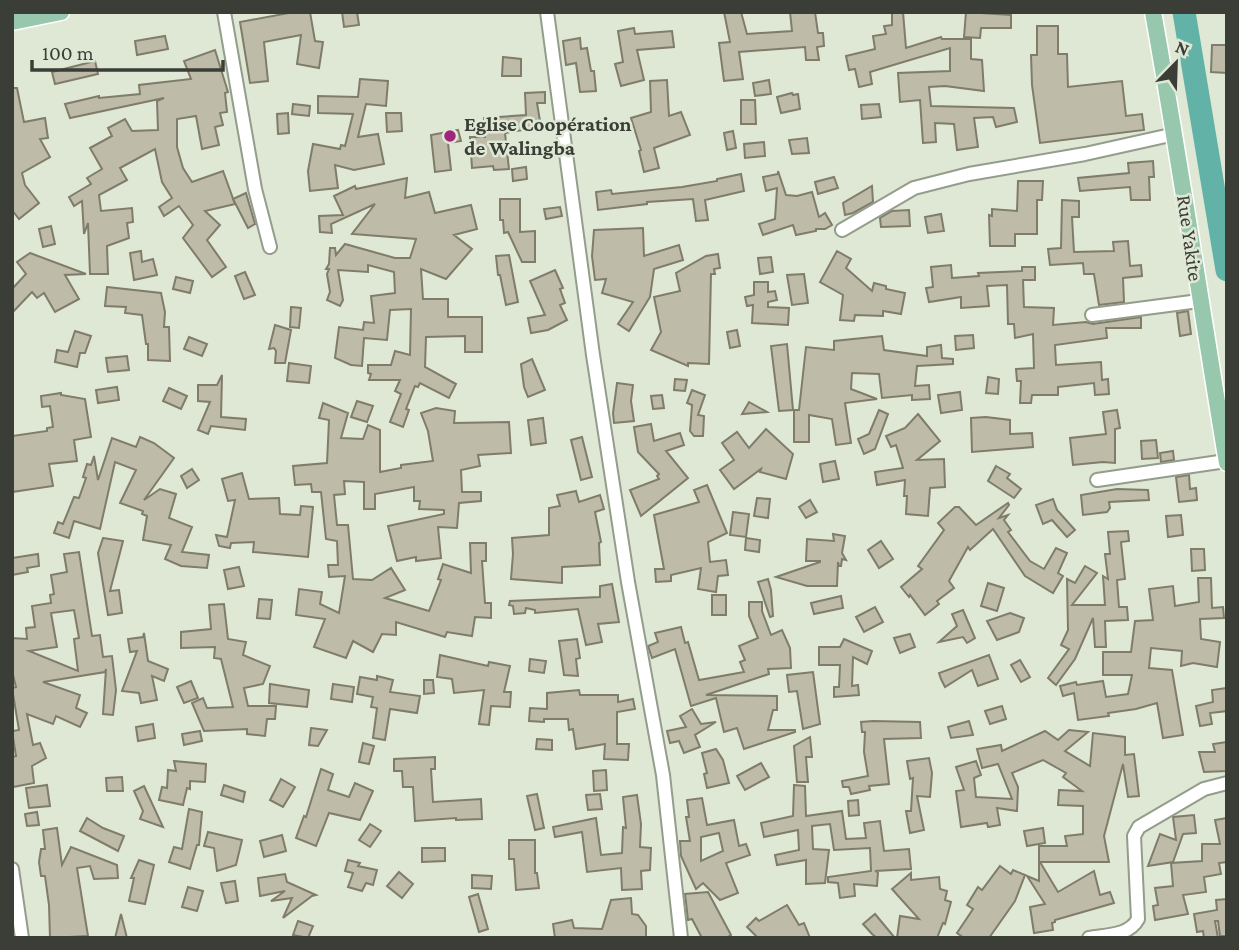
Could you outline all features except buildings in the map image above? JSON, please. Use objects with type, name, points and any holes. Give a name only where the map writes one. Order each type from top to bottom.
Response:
[{"type":"main road","points":[[12,22],[61,12]]},
{"type":"main road","name":"Rue Yakite","points":[[1153,12],[1227,462]]},
{"type":"street","points":[[224,12],[255,189],[270,247]]},
{"type":"street","points":[[547,12],[593,355],[628,582],[663,775],[681,938]]},
{"type":"street","points":[[842,230],[914,188],[969,174],[1085,154],[1175,134]]},
{"type":"street","points":[[1092,314],[1199,300]]},
{"type":"street","points":[[1097,480],[1227,462]]},
{"type":"street","points":[[1089,938],[1130,929],[1138,919],[1135,836],[1139,827],[1204,789],[1227,783]]},
{"type":"street","points":[[12,869],[22,938]]},
{"type":"waterway","points":[[1184,12],[1227,270]]},
{"type":"place","name":"Eglise Coopération de Walingba","points":[[450,136]]}]
